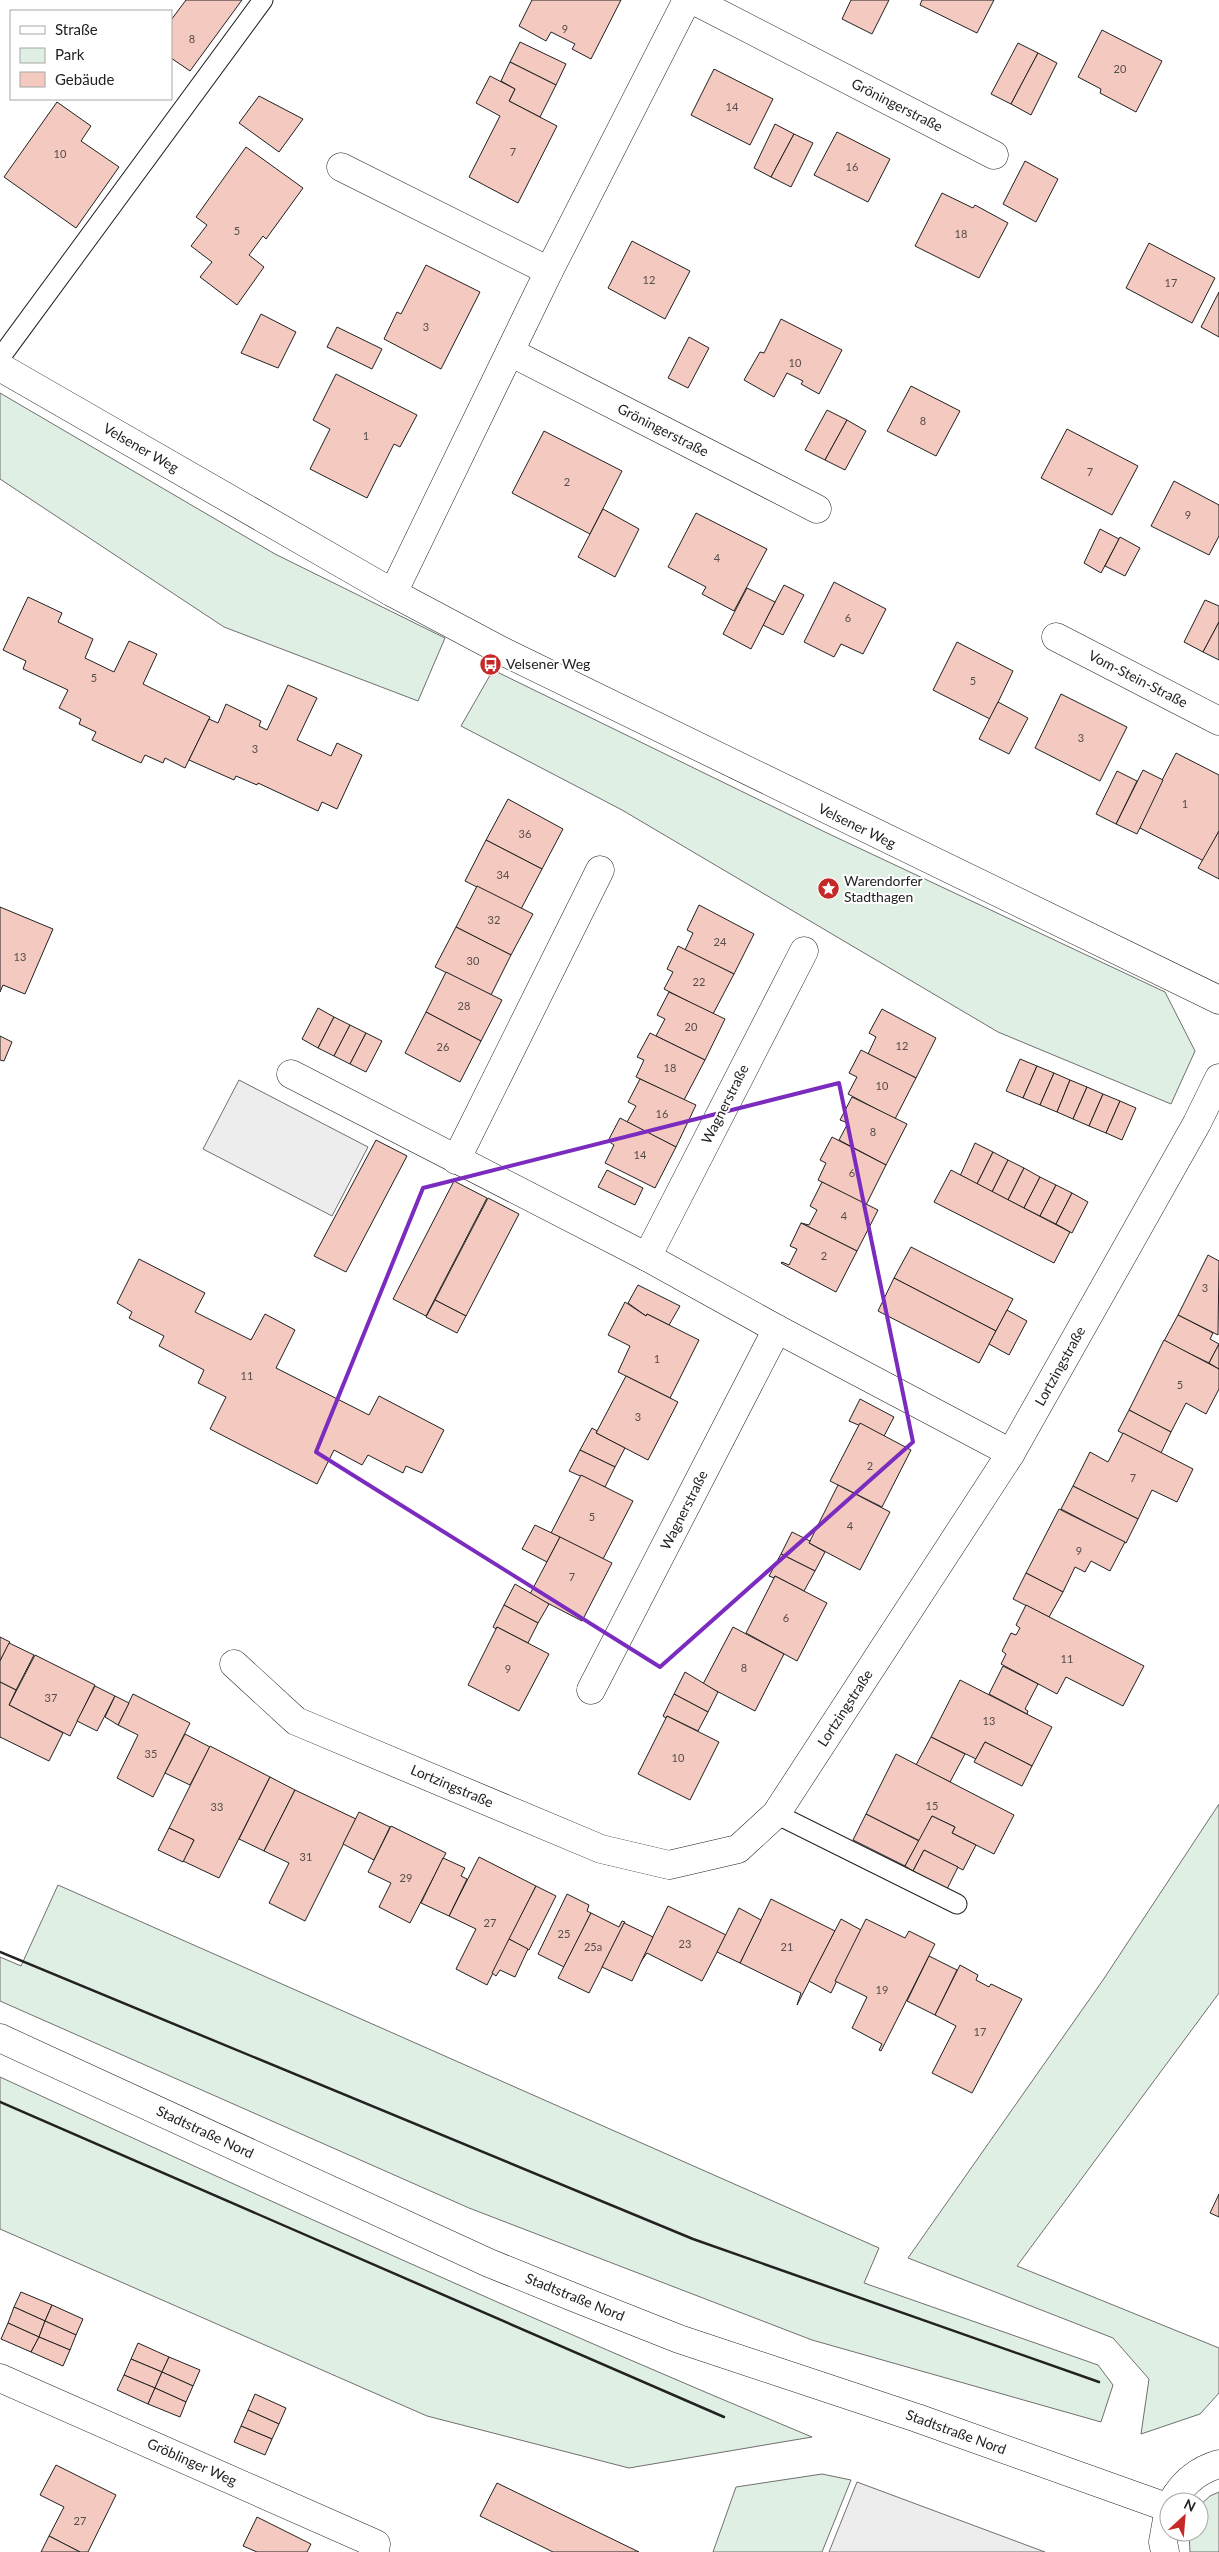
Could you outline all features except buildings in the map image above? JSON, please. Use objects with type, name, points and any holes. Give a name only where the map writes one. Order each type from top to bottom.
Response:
[{"type":"street","points":[[393,593],[549,271],[687,0]]},
{"type":"street","name":"Gröningerstraße","points":[[693,0],[994,155]]},
{"type":"street","points":[[341,167],[549,271]]},
{"type":"street","name":"Gröningerstraße","points":[[510,352],[817,509]]},
{"type":"street","name":"Velsener Weg","points":[[0,367],[393,593],[502,651],[677,738],[1219,1000]]},
{"type":"street","name":"Vom-Stein-Straße","points":[[1056,637],[1219,721]]},
{"type":"street","points":[[456,1160],[600,870]]},
{"type":"street","name":"Wagnerstraße","points":[[646,1257],[804,951]]},
{"type":"street","points":[[291,1074],[646,1257],[777,1330],[1011,1453]]},
{"type":"street","name":"Lortzingstraße","points":[[234,1664],[296,1721],[601,1849],[669,1865],[738,1849],[776,1814],[1011,1453],[1197,1123],[1219,1078]]},
{"type":"street","name":"Wagnerstraße","points":[[591,1690],[777,1330]]},
{"type":"street","name":"Stadtstraße Nord","points":[[0,2038],[374,2210],[565,2294],[679,2339],[917,2418],[1159,2504]]},
{"type":"street","name":"Gröblinger Weg","points":[[0,2378],[376,2544],[375,2552]]},
{"type":"street","points":[[1179,2492],[1196,2474],[1219,2464]]},
{"type":"lane","points":[[0,358],[263,0]]},
{"type":"lane","points":[[776,1814],[957,1904]]},
{"type":"highlighted area","points":[[839,1083],[913,1442],[660,1667],[316,1452],[423,1188]]},
{"type":"green space","points":[[0,393],[275,554],[445,638],[418,701],[224,627],[0,479]]},
{"type":"green space","points":[[493,670],[827,833],[1165,992],[1195,1051],[1171,1104],[998,1032],[622,810],[461,726]]},
{"type":"green space","points":[[1219,1804],[1219,1993],[1017,2266],[1219,2348],[1219,2393],[1200,2414],[1141,2434],[1149,2379],[1113,2338],[908,2258],[1103,1980]]},
{"type":"green space","points":[[58,1885],[879,2248],[864,2283],[1098,2365],[1113,2385],[1101,2422],[812,2340],[469,2208],[0,2001],[0,1957],[21,1966]]},
{"type":"green space","points":[[0,2077],[404,2261],[812,2437],[629,2468],[427,2416],[0,2229]]},
{"type":"green space","points":[[822,2474],[851,2480],[822,2552],[713,2552],[736,2487]]},
{"type":"green space","points":[[1219,2492],[1219,2552],[1190,2552],[1190,2542],[1209,2542],[1210,2496]]},
{"type":"shaded area","points":[[239,1080],[368,1147],[332,1216],[203,1149]]},
{"type":"shaded area","points":[[857,2482],[1045,2552],[829,2552]]},
{"type":"wall","points":[[0,1952],[693,2239],[1099,2382]]},
{"type":"wall","points":[[0,2102],[724,2417]]},
{"type":"place","name":"Velsener Weg","points":[[490,664]]},
{"type":"place","name":"Warendorfer Stadthagen","points":[[828,889]]}]
